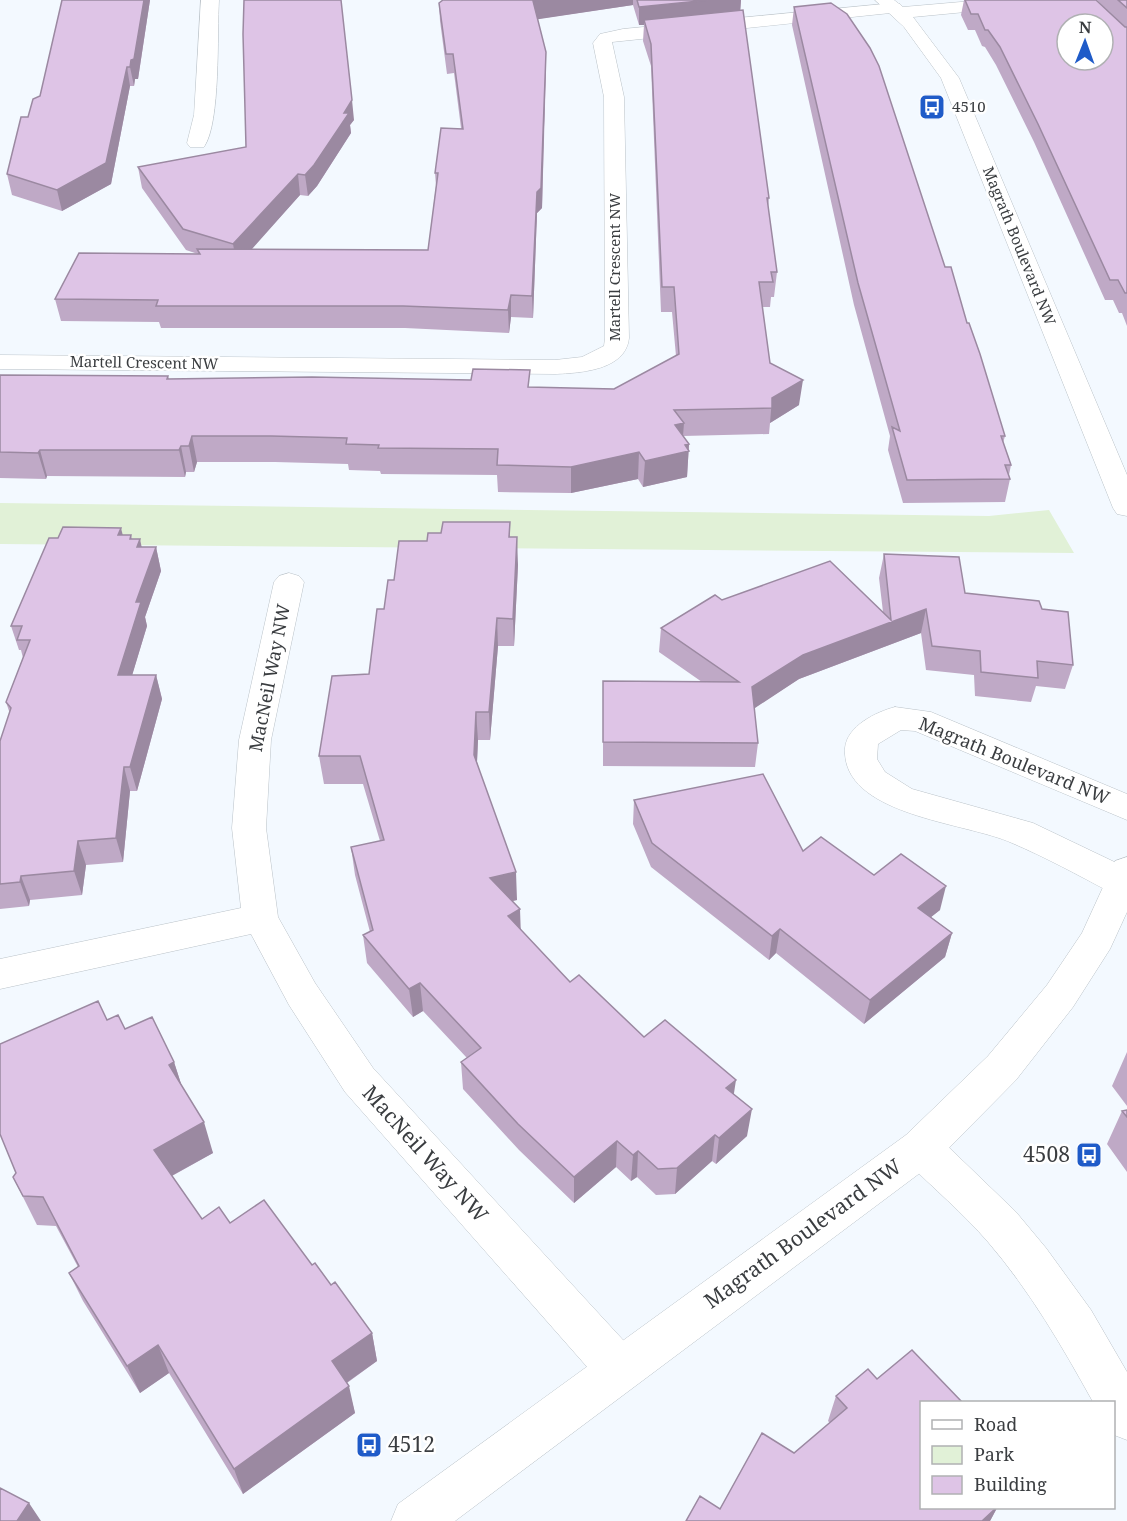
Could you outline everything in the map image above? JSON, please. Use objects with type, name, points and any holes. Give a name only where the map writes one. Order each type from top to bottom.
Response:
[{"type":"street","points":[[197,143],[204,115],[210,0]]},
{"type":"street","points":[[892,5],[1039,0]]},
{"type":"street","name":"Martell Crescent NW","points":[[0,362],[555,367],[582,365],[600,360],[615,349],[617,338],[614,97],[602,43],[606,38],[623,34],[892,5]]},
{"type":"street","name":"Magrath Boulevard NW","points":[[892,5],[927,44],[950,78],[1125,498]]},
{"type":"street","name":"MacNeil Way NW","points":[[289,582],[255,740],[249,828],[260,918],[302,993],[359,1080],[619,1369]]},
{"type":"street","name":"Magrath Boulevard NW","points":[[415,1521],[921,1148],[1002,1068],[1060,996],[1097,939],[1125,876],[1021,832],[902,798],[873,780],[861,759],[862,739],[895,718],[920,720],[1127,808]]},
{"type":"street","points":[[0,974],[260,918]]},
{"type":"street","points":[[921,1148],[1001,1226],[1031,1262],[1075,1325],[1127,1417]]},
{"type":"green space","points":[[0,503],[989,516],[1049,510],[1074,553],[0,544]]},
{"type":"building","points":[[62,0],[144,0],[134,59],[131,60],[130,67],[127,67],[106,163],[57,190],[7,174],[21,117],[28,117],[33,99],[40,96]]},
{"type":"building","points":[[244,0],[341,0],[352,100],[344,113],[349,113],[314,165],[305,175],[298,174],[233,244],[183,229],[138,167],[246,147]]},
{"type":"building","points":[[443,0],[542,0],[533,1],[546,52],[541,188],[537,192],[532,296],[511,295],[508,310],[403,306],[156,306],[158,300],[55,299],[79,253],[200,254],[197,249],[428,250],[441,128],[463,129],[453,54],[446,54],[439,3]]},
{"type":"building","points":[[637,0],[709,0],[639,7]]},
{"type":"building","points":[[965,0],[1096,0],[1109,12],[1055,12],[1055,72],[1115,72],[1115,18],[1127,27],[1127,293],[1118,280],[1110,280],[1000,47],[988,30],[985,30],[978,14],[971,14]]},
{"type":"building","points":[[1118,0],[1127,0],[1127,8]]},
{"type":"building","points":[[831,3],[847,14],[879,66],[945,267],[951,267],[967,323],[969,323],[980,354],[1005,436],[1001,436],[1011,465],[1005,465],[1010,479],[907,480],[892,427],[900,431],[858,283],[794,7]]},
{"type":"building","points":[[743,10],[777,272],[771,272],[773,282],[759,282],[770,363],[803,380],[772,398],[772,408],[674,410],[684,423],[675,425],[689,444],[685,445],[689,451],[645,461],[639,452],[571,467],[497,465],[498,449],[378,448],[379,445],[346,444],[347,438],[271,436],[192,436],[189,446],[181,446],[179,450],[0,452],[0,375],[168,376],[167,379],[312,377],[471,380],[473,369],[530,370],[528,387],[614,389],[679,354],[674,287],[662,287],[651,44],[644,20]]},
{"type":"building","points":[[443,522],[510,522],[509,537],[517,537],[513,619],[497,618],[489,712],[476,712],[474,755],[516,872],[490,878],[520,909],[508,916],[570,982],[579,975],[644,1037],[665,1020],[736,1080],[726,1088],[752,1109],[719,1138],[715,1135],[677,1168],[658,1169],[638,1151],[633,1155],[617,1141],[574,1177],[518,1124],[461,1062],[481,1048],[420,983],[409,989],[363,935],[373,930],[351,847],[384,840],[360,756],[319,756],[332,676],[369,674],[377,609],[384,609],[388,580],[394,580],[399,541],[427,541],[428,533],[441,533]]},
{"type":"building","points":[[63,527],[121,528],[118,535],[131,535],[130,539],[140,539],[137,547],[156,547],[136,602],[141,602],[118,675],[156,675],[130,767],[124,767],[116,838],[78,841],[74,871],[21,876],[20,882],[0,884],[0,741],[11,708],[6,702],[30,640],[17,640],[22,626],[11,626],[49,538],[58,538]]},
{"type":"building","points":[[884,554],[959,557],[965,593],[1039,601],[1042,609],[1068,612],[1073,665],[1037,661],[1038,678],[981,672],[980,651],[932,646],[926,609],[803,655],[752,687],[758,743],[603,742],[603,681],[739,682],[661,628],[715,595],[722,600],[830,561],[891,620]]},
{"type":"building","points":[[763,774],[803,851],[821,837],[874,875],[901,854],[946,886],[918,908],[952,933],[870,1000],[780,929],[772,936],[652,843],[634,800]]},
{"type":"building","points":[[98,1001],[107,1020],[118,1015],[125,1029],[152,1017],[174,1062],[169,1065],[204,1122],[154,1150],[202,1219],[219,1207],[230,1223],[264,1200],[312,1265],[315,1263],[331,1285],[335,1282],[372,1333],[332,1361],[349,1386],[234,1469],[158,1345],[127,1366],[69,1273],[79,1266],[43,1197],[23,1196],[13,1177],[16,1173],[0,1134],[0,1044]]},
{"type":"building","points":[[912,1350],[961,1401],[920,1401],[920,1509],[995,1509],[982,1521],[686,1521],[700,1496],[720,1509],[762,1433],[794,1453],[847,1408],[836,1396],[868,1369],[877,1379]]},
{"type":"building","points":[[0,1488],[29,1503],[17,1521],[0,1521]]},
{"type":"place","name":"4510","points":[[932,107]]},
{"type":"place","name":"4508","points":[[1089,1155]]},
{"type":"place","name":"4512","points":[[369,1445]]}]
